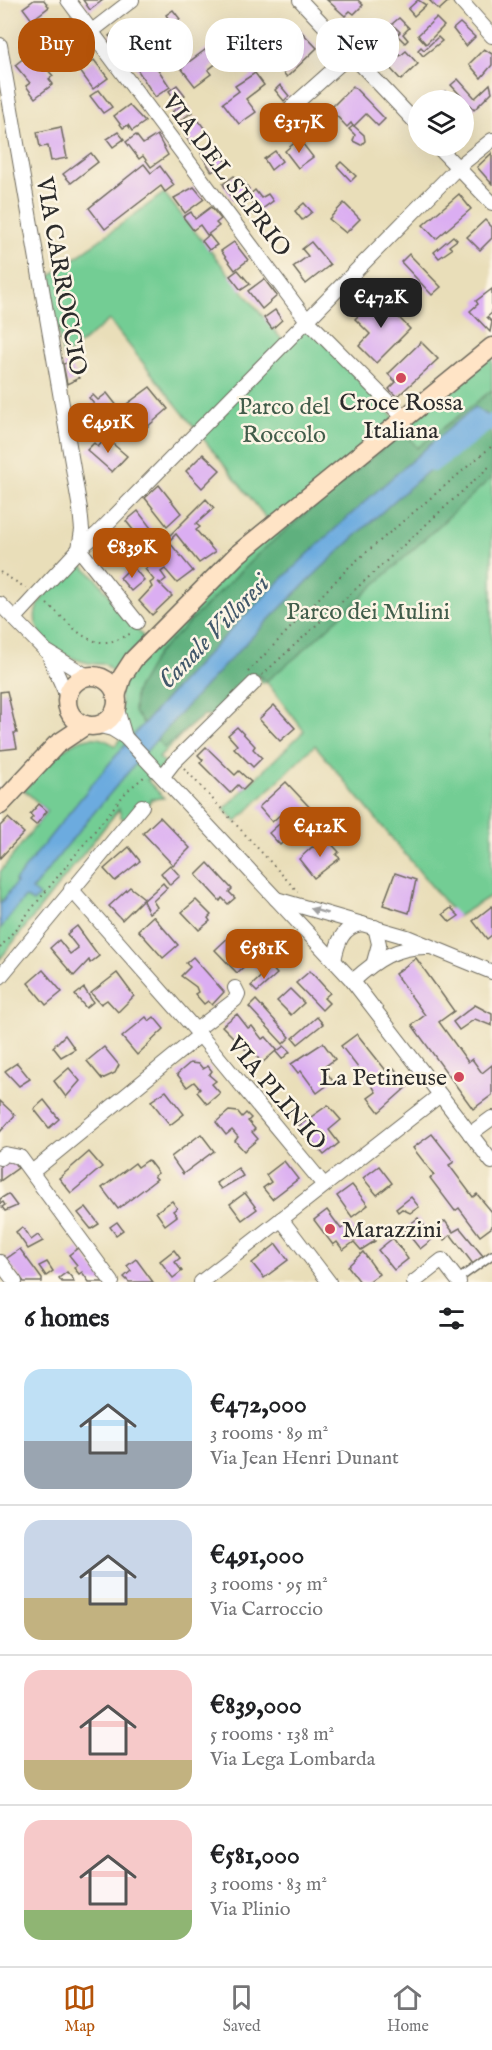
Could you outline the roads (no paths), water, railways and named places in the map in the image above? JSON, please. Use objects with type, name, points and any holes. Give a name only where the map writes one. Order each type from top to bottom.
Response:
[{"type":"street","name":"VIA DEL SEPRIO","points":[[69,0],[82,18]]},
{"type":"street","points":[[95,29],[132,0]]},
{"type":"street","points":[[300,0],[317,18]]},
{"type":"street","points":[[460,0],[492,36]]},
{"type":"street","name":"VIA DEL SEPRIO","points":[[95,35],[306,319],[403,417]]},
{"type":"street","name":"VIA CARROCCIO","points":[[0,45],[80,510],[82,530],[79,549]]},
{"type":"street","points":[[286,112],[331,72]]},
{"type":"street","points":[[368,72],[408,114]]},
{"type":"street","points":[[15,618],[79,549],[97,534],[306,319],[458,167],[492,140]]},
{"type":"street","points":[[448,156],[492,203]]},
{"type":"street","points":[[0,805],[56,745],[112,715],[122,677],[133,660],[238,554],[403,417],[492,347]]},
{"type":"street","points":[[79,549],[136,626]]},
{"type":"street","points":[[0,604],[46,651],[58,672],[71,714],[91,725],[112,729],[125,737],[159,772],[353,981],[492,1162]]},
{"type":"street","points":[[46,651],[112,687],[125,737]]},
{"type":"street","points":[[56,745],[67,700],[78,680],[133,660]]},
{"type":"street","points":[[159,772],[176,760],[254,683]]},
{"type":"street","points":[[0,977],[142,806]]},
{"type":"street","name":"VIA PLINIO","points":[[71,890],[198,1032],[324,1185]]},
{"type":"street","points":[[275,899],[369,925],[437,948],[492,972]]},
{"type":"street","points":[[334,961],[343,933],[352,926],[369,925]]},
{"type":"street","points":[[369,925],[379,944],[374,962]]},
{"type":"street","points":[[353,981],[374,962],[402,949],[437,948]]},
{"type":"street","name":"VIA PLINIO","points":[[198,1032],[235,1000],[238,994],[235,988]]},
{"type":"street","points":[[32,1172],[198,1032]]},
{"type":"street","points":[[201,1282],[440,1095]]},
{"type":"street","points":[[470,1134],[492,1118]]},
{"type":"street","points":[[0,1158],[5,1154],[20,1157],[112,1282]]},
{"type":"street","points":[[281,1220],[329,1282]]},
{"type":"street","points":[[414,1282],[442,1260],[458,1281]]},
{"type":"street","points":[[0,1262],[15,1282]]},
{"type":"lane","points":[[458,1281],[492,1255]]},
{"type":"water","points":[[475,407],[492,418],[367,526],[248,641],[137,762],[84,825],[32,890],[39,896],[33,902],[25,897],[0,929],[0,904],[16,883],[15,881],[106,767],[177,686],[300,561],[430,444]]},
{"type":"waterway","name":"Canale Villoresi","points":[[433,465],[492,421]]},
{"type":"place","name":"Croce Rossa Italiana","points":[[401,378]]},
{"type":"place","name":"La Petineuse","points":[[459,1077]]},
{"type":"place","name":"Marazzini","points":[[330,1229]]},
{"type":"park label","name":"Parco del Roccolo","points":[[284,420]]},
{"type":"park label","name":"Parco dei Mulini","points":[[368,611]]}]
